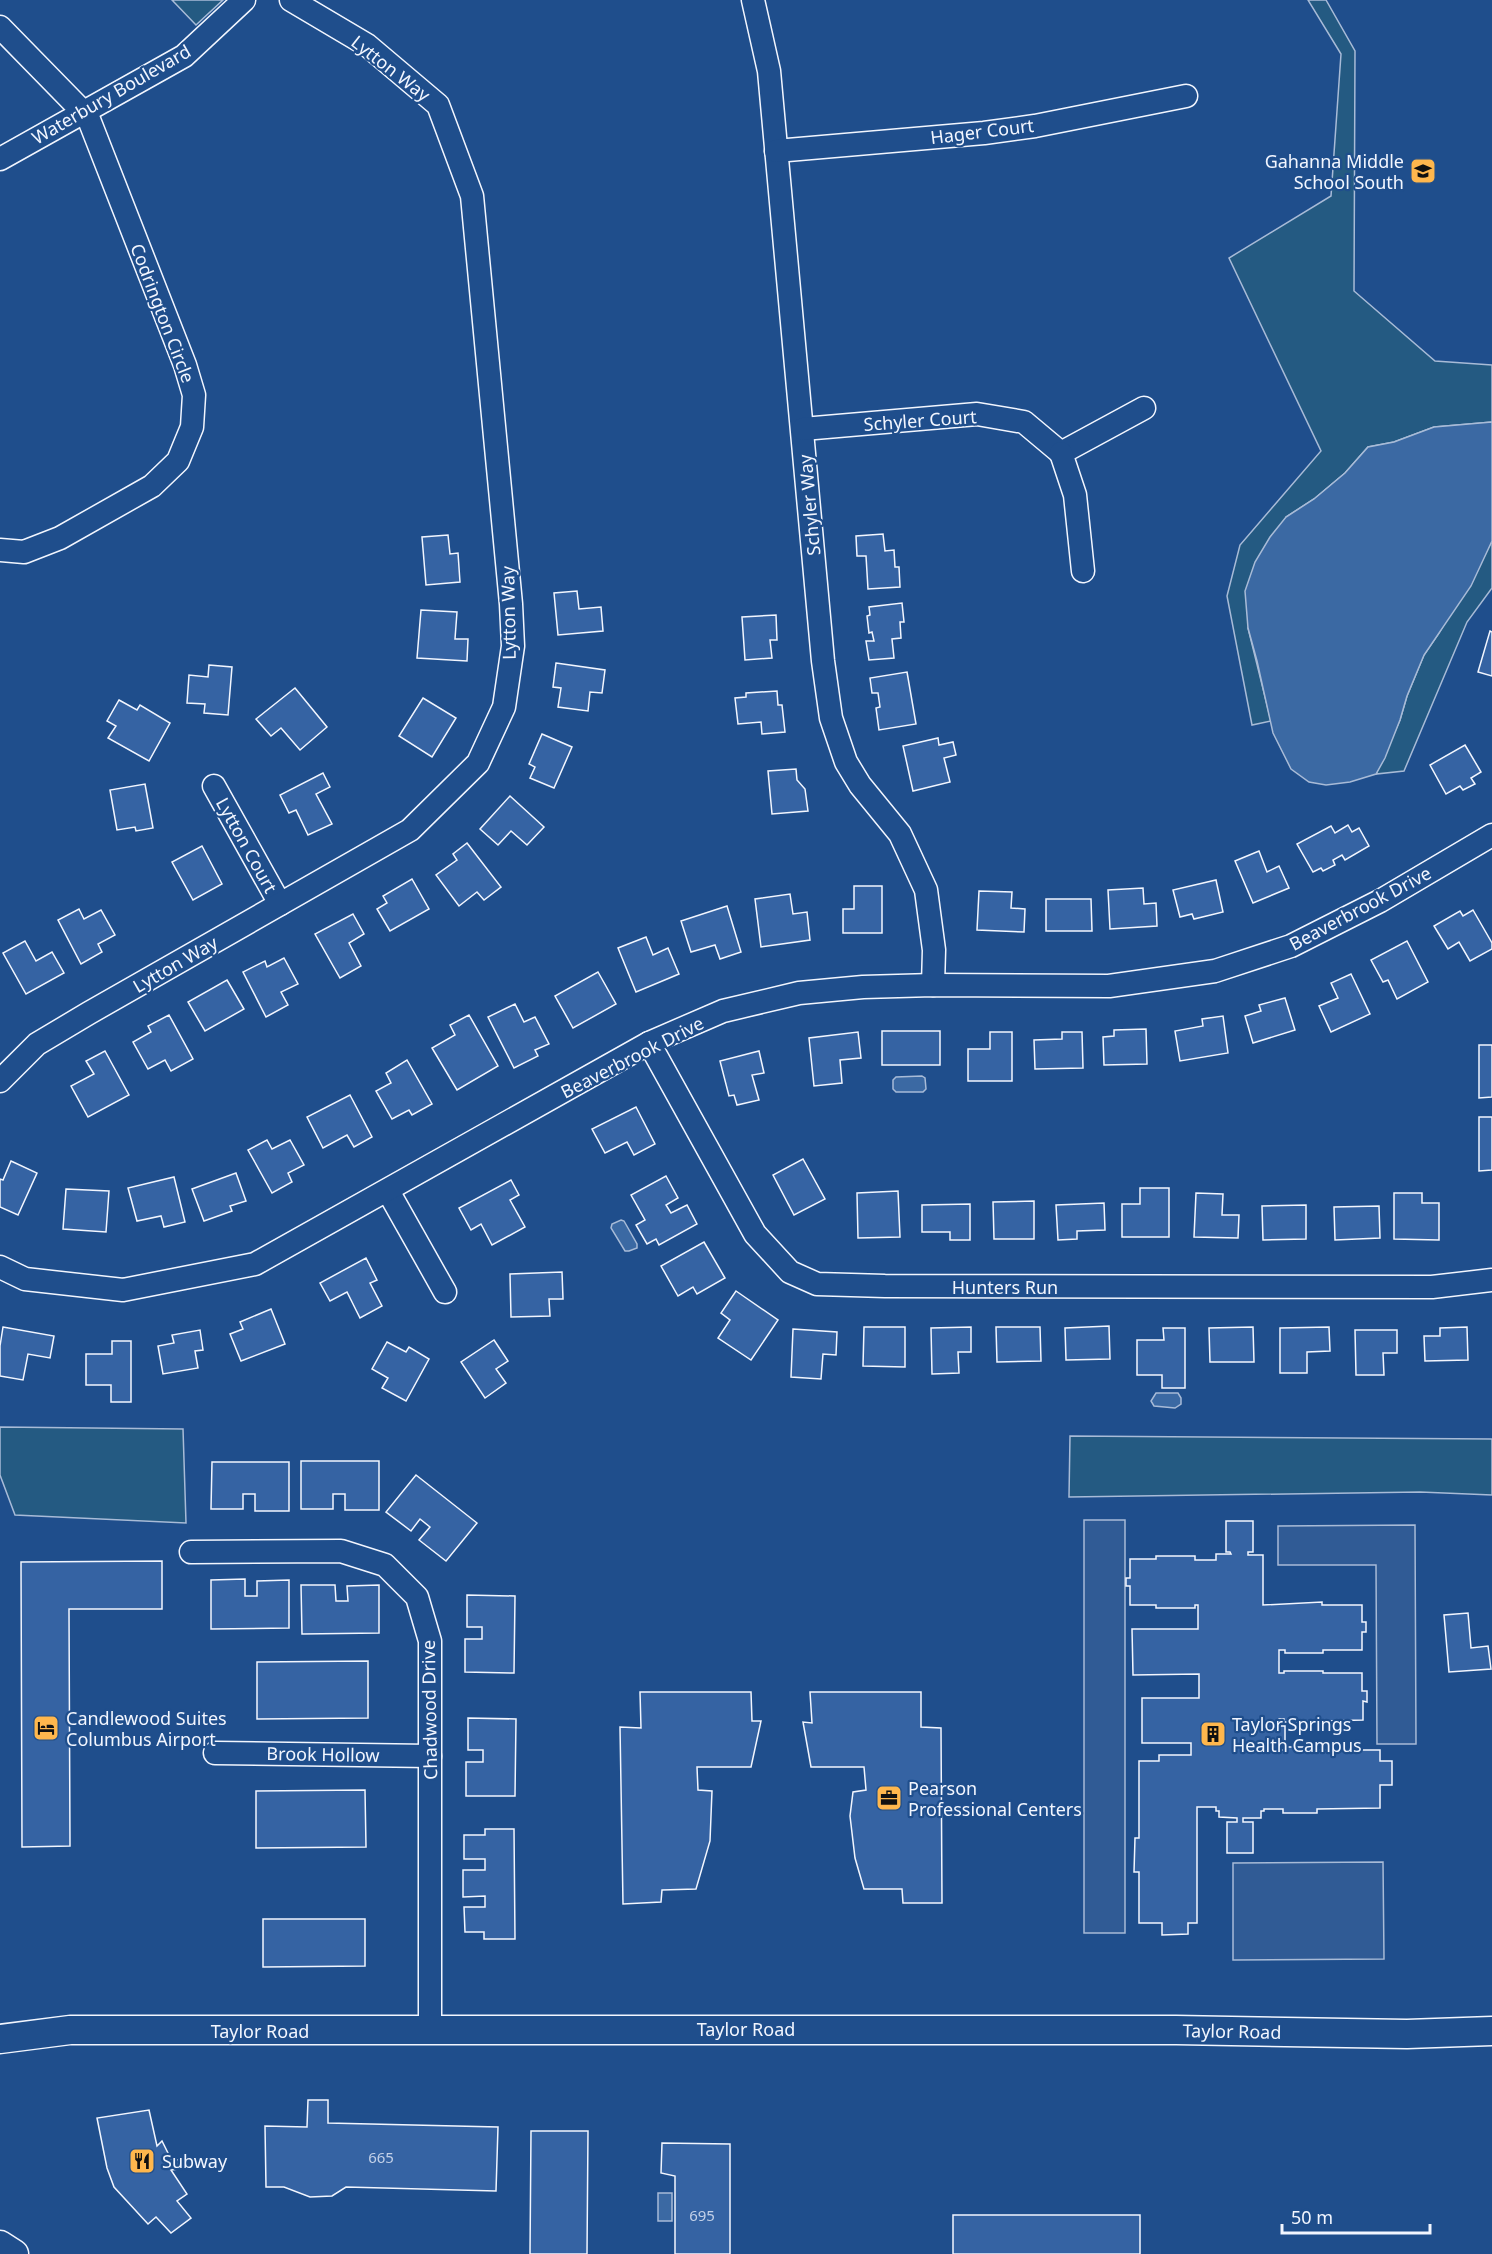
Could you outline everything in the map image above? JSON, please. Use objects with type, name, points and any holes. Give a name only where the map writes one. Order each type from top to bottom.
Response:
[{"type":"main road","name":"Taylor Road","points":[[0,2039],[70,2030],[1152,2030],[1407,2034],[1492,2031]]},
{"type":"main road","points":[[0,2245],[14,2254]]},
{"type":"street","name":"Waterbury Boulevard","points":[[0,159],[184,56],[244,0]]},
{"type":"street","name":"Lytton Way","points":[[0,1081],[37,1044],[410,830],[478,763],[504,707],[513,646],[512,604],[472,196],[438,105],[367,45],[291,0]]},
{"type":"street","name":"Schyler Way","points":[[753,0],[769,71],[823,660],[831,718],[846,762],[860,785],[900,834],[926,890],[934,950],[933,985]]},
{"type":"street","points":[[0,27],[78,108],[84,111]]},
{"type":"street","name":"Hager Court","points":[[776,151],[994,132],[1186,96]]},
{"type":"street","name":"Codrington Circle","points":[[0,550],[24,552],[60,538],[152,486],[178,461],[192,427],[194,395],[185,365],[84,111]]},
{"type":"street","points":[[1083,571],[1075,495],[1061,453],[1144,408]]},
{"type":"street","name":"Schyler Court","points":[[803,429],[977,414],[1024,422],[1061,453]]},
{"type":"street","name":"Lytton Court","points":[[214,786],[280,904]]},
{"type":"street","name":"Beaverbrook Drive","points":[[0,1268],[25,1279],[123,1290],[255,1264],[650,1043],[723,1011],[799,993],[863,987],[1109,986],[1215,971],[1291,946],[1380,901],[1491,837]]},
{"type":"street","name":"Hunters Run","points":[[650,1043],[755,1234],[790,1272],[817,1284],[885,1287],[1432,1287],[1492,1280]]},
{"type":"street","points":[[388,1191],[445,1292]]},
{"type":"street","name":"Chadwood Drive","points":[[191,1551],[341,1551],[385,1565],[417,1597],[430,1641],[430,2030]]},
{"type":"street","name":"Brook Hollow","points":[[215,1753],[430,1756]]},
{"type":"shaded area","points":[[172,0],[223,0],[196,25]]},
{"type":"shaded area","points":[[1308,0],[1326,0],[1355,51],[1354,291],[1435,361],[1492,365],[1492,422],[1434,427],[1394,442],[1368,447],[1345,473],[1314,499],[1286,517],[1248,628],[1271,721],[1252,725],[1227,596],[1240,545],[1321,451],[1229,258],[1331,196],[1341,54]]},
{"type":"shaded area","points":[[1492,422],[1492,541],[1471,586],[1424,655],[1385,758],[1376,774],[1350,782],[1326,785],[1309,782],[1291,769],[1273,733],[1248,628],[1245,591],[1255,562],[1270,537],[1286,517],[1314,499],[1345,473],[1368,447],[1394,442],[1434,427]]},
{"type":"shaded area","points":[[1492,541],[1492,588],[1467,622],[1404,771],[1376,774],[1400,720],[1424,655]]},
{"type":"shaded area","points":[[922,1076],[925,1078],[926,1089],[923,1092],[896,1092],[893,1089],[893,1080],[896,1077]]},
{"type":"shaded area","points":[[624,1221],[637,1248],[625,1251],[611,1228],[612,1224]]},
{"type":"shaded area","points":[[1156,1393],[1178,1393],[1181,1404],[1175,1408],[1154,1406],[1151,1401]]},
{"type":"shaded area","points":[[0,1427],[183,1429],[186,1523],[15,1515],[0,1475]]},
{"type":"shaded area","points":[[1070,1436],[1492,1439],[1492,1495],[1420,1492],[1069,1497]]},
{"type":"shaded area","points":[[1084,1520],[1125,1520],[1125,1933],[1084,1933]]},
{"type":"shaded area","points":[[1415,1525],[1416,1744],[1377,1744],[1376,1565],[1278,1565],[1278,1526]]},
{"type":"shaded area","points":[[1383,1862],[1384,1959],[1233,1960],[1233,1863]]},
{"type":"shaded area","points":[[658,2193],[672,2193],[672,2221],[658,2221]]},
{"type":"building","points":[[883,534],[885,551],[894,550],[895,567],[899,567],[900,587],[868,589],[866,556],[857,556],[856,536]]},
{"type":"building","points":[[448,535],[450,554],[458,553],[460,582],[426,585],[422,537]]},
{"type":"building","points":[[577,591],[579,609],[601,607],[603,631],[558,635],[554,593]]},
{"type":"building","points":[[902,603],[904,622],[900,622],[901,638],[892,639],[894,658],[869,660],[866,641],[874,641],[872,632],[869,633],[867,616],[870,615],[869,607]]},
{"type":"building","points":[[421,610],[457,612],[455,639],[468,639],[467,661],[417,658]]},
{"type":"building","points":[[776,615],[777,640],[770,640],[772,658],[745,660],[742,617]]},
{"type":"building","points":[[1490,631],[1492,632],[1492,676],[1478,672]]},
{"type":"building","points":[[556,663],[605,670],[602,693],[590,692],[588,711],[558,707],[561,688],[553,687]]},
{"type":"building","points":[[209,665],[232,667],[228,715],[204,713],[205,704],[187,703],[189,675],[208,677]]},
{"type":"building","points":[[907,672],[916,724],[879,730],[876,708],[880,707],[878,693],[872,693],[870,678]]},
{"type":"building","points":[[295,688],[327,727],[300,750],[281,728],[271,736],[256,719]]},
{"type":"building","points":[[777,691],[778,705],[782,705],[785,732],[762,734],[761,722],[738,724],[735,698],[746,697],[746,693]]},
{"type":"building","points":[[423,698],[456,718],[432,757],[399,736]]},
{"type":"building","points":[[119,700],[137,710],[140,705],[170,723],[149,761],[108,738],[116,726],[107,721]]},
{"type":"building","points":[[542,734],[572,747],[554,788],[530,778],[535,767],[529,764]]},
{"type":"building","points":[[938,738],[939,745],[953,742],[956,755],[944,758],[950,782],[913,791],[903,746]]},
{"type":"building","points":[[1465,745],[1481,772],[1471,778],[1475,784],[1463,790],[1460,786],[1446,794],[1430,765]]},
{"type":"building","points":[[796,769],[797,780],[805,789],[808,811],[772,814],[768,771]]},
{"type":"building","points":[[323,773],[330,787],[316,794],[332,824],[308,835],[296,810],[289,813],[280,795]]},
{"type":"building","points":[[145,784],[153,828],[136,831],[135,827],[117,830],[110,790]]},
{"type":"building","points":[[510,796],[544,827],[527,845],[511,831],[498,845],[480,829]]},
{"type":"building","points":[[1348,825],[1352,832],[1359,828],[1369,846],[1345,860],[1342,855],[1333,860],[1335,865],[1323,871],[1321,868],[1313,872],[1297,844],[1331,826],[1335,833]]},
{"type":"building","points":[[467,843],[501,887],[484,900],[477,892],[459,906],[436,875],[457,860],[453,854]]},
{"type":"building","points":[[202,846],[222,884],[193,900],[172,862]]},
{"type":"building","points":[[1259,851],[1267,872],[1279,866],[1289,888],[1253,903],[1235,861]]},
{"type":"building","points":[[412,879],[429,909],[390,931],[377,909],[387,903],[383,896]]},
{"type":"building","points":[[1216,880],[1223,912],[1194,919],[1192,914],[1180,917],[1173,890]]},
{"type":"building","points":[[854,886],[882,886],[882,933],[843,933],[843,909],[854,909]]},
{"type":"building","points":[[1143,888],[1144,904],[1156,903],[1157,926],[1110,929],[1108,890]]},
{"type":"building","points":[[979,891],[1012,892],[1011,908],[1025,909],[1024,932],[977,930]]},
{"type":"building","points":[[790,894],[793,914],[807,912],[810,940],[761,947],[755,899]]},
{"type":"building","points":[[1046,899],[1091,899],[1092,931],[1046,931]]},
{"type":"building","points":[[727,906],[741,952],[720,959],[715,945],[691,952],[681,921]]},
{"type":"building","points":[[79,909],[84,919],[101,910],[115,935],[98,944],[102,952],[81,964],[58,920]]},
{"type":"building","points":[[1473,910],[1492,943],[1492,949],[1470,961],[1459,942],[1448,949],[1434,926],[1460,911],[1463,916]]},
{"type":"building","points":[[353,914],[364,934],[349,943],[361,966],[340,978],[315,934]]},
{"type":"building","points":[[646,937],[653,955],[668,948],[679,974],[636,992],[618,948]]},
{"type":"building","points":[[25,941],[36,961],[52,952],[64,973],[26,994],[3,953]]},
{"type":"building","points":[[1407,941],[1428,982],[1397,999],[1388,980],[1383,982],[1371,960]]},
{"type":"building","points":[[284,958],[298,984],[281,992],[288,1005],[266,1017],[243,972],[265,961],[267,967]]},
{"type":"building","points":[[598,972],[616,1004],[573,1028],[555,996]]},
{"type":"building","points":[[1351,974],[1370,1014],[1331,1032],[1319,1006],[1338,998],[1331,983]]},
{"type":"building","points":[[227,980],[244,1009],[205,1031],[188,1002]]},
{"type":"building","points":[[1285,998],[1295,1030],[1253,1043],[1245,1016],[1261,1011],[1259,1005]]},
{"type":"building","points":[[515,1004],[524,1022],[535,1017],[549,1044],[535,1050],[538,1056],[514,1068],[488,1017]]},
{"type":"building","points":[[169,1015],[193,1059],[171,1071],[165,1060],[148,1069],[133,1042],[151,1032],[148,1026]]},
{"type":"building","points":[[469,1015],[498,1066],[457,1090],[432,1048],[455,1035],[450,1025]]},
{"type":"building","points":[[1223,1016],[1228,1053],[1180,1061],[1175,1031],[1203,1026],[1202,1019]]},
{"type":"building","points":[[1146,1029],[1147,1064],[1104,1065],[1103,1037],[1114,1036],[1114,1030]]},
{"type":"building","points":[[882,1031],[940,1031],[940,1065],[882,1065]]},
{"type":"building","points":[[858,1032],[861,1058],[840,1060],[842,1083],[814,1086],[809,1038]]},
{"type":"building","points":[[990,1032],[1012,1032],[1012,1081],[968,1081],[968,1049],[990,1049]]},
{"type":"building","points":[[1062,1032],[1082,1032],[1083,1068],[1035,1069],[1034,1040],[1062,1039]]},
{"type":"building","points":[[1479,1045],[1492,1045],[1492,1097],[1479,1098]]},
{"type":"building","points":[[105,1051],[129,1095],[88,1117],[71,1086],[94,1074],[86,1061]]},
{"type":"building","points":[[759,1051],[764,1073],[752,1075],[759,1100],[737,1105],[734,1095],[729,1096],[720,1061]]},
{"type":"building","points":[[407,1060],[432,1104],[412,1115],[409,1110],[392,1119],[376,1091],[391,1083],[386,1073]]},
{"type":"building","points":[[350,1095],[372,1137],[354,1147],[347,1135],[323,1148],[307,1117]]},
{"type":"building","points":[[636,1107],[655,1144],[634,1155],[627,1142],[605,1153],[592,1129]]},
{"type":"building","points":[[1479,1117],[1492,1117],[1492,1170],[1479,1171]]},
{"type":"building","points":[[267,1140],[272,1149],[290,1140],[304,1165],[288,1173],[292,1182],[272,1193],[248,1150]]},
{"type":"building","points":[[803,1159],[825,1199],[794,1215],[773,1175]]},
{"type":"building","points":[[11,1161],[37,1173],[18,1215],[0,1207],[0,1179],[3,1180]]},
{"type":"building","points":[[236,1173],[246,1201],[230,1206],[232,1211],[204,1221],[192,1189]]},
{"type":"building","points":[[666,1176],[678,1198],[666,1205],[671,1213],[687,1205],[697,1224],[659,1245],[656,1239],[647,1244],[636,1225],[645,1220],[631,1195]]},
{"type":"building","points":[[174,1177],[185,1222],[164,1227],[161,1216],[137,1221],[128,1188]]},
{"type":"building","points":[[511,1180],[519,1195],[510,1200],[525,1227],[492,1245],[481,1224],[471,1230],[459,1208]]},
{"type":"building","points":[[1140,1188],[1169,1188],[1169,1237],[1122,1237],[1122,1204],[1140,1204]]},
{"type":"building","points":[[66,1189],[109,1191],[106,1232],[63,1229]]},
{"type":"building","points":[[898,1191],[900,1237],[858,1238],[857,1193]]},
{"type":"building","points":[[1196,1193],[1223,1194],[1222,1215],[1239,1215],[1238,1238],[1194,1237]]},
{"type":"building","points":[[1394,1193],[1422,1193],[1422,1203],[1439,1203],[1439,1240],[1394,1239]]},
{"type":"building","points":[[1034,1201],[1034,1239],[994,1239],[993,1202]]},
{"type":"building","points":[[1104,1203],[1105,1230],[1077,1231],[1077,1239],[1058,1240],[1056,1205]]},
{"type":"building","points":[[970,1204],[970,1240],[950,1240],[950,1232],[922,1232],[922,1205]]},
{"type":"building","points":[[1306,1205],[1306,1239],[1263,1240],[1262,1206]]},
{"type":"building","points":[[1379,1206],[1380,1238],[1335,1240],[1334,1207]]},
{"type":"building","points":[[704,1242],[725,1278],[697,1294],[693,1287],[678,1296],[661,1266]]},
{"type":"building","points":[[366,1258],[377,1280],[370,1283],[382,1306],[360,1318],[347,1292],[330,1301],[320,1283]]},
{"type":"building","points":[[562,1272],[563,1299],[549,1299],[550,1316],[511,1317],[510,1274]]},
{"type":"building","points":[[736,1291],[778,1320],[751,1360],[718,1338],[730,1320],[721,1313]]},
{"type":"building","points":[[271,1309],[285,1344],[241,1361],[230,1334],[243,1329],[240,1322]]},
{"type":"building","points":[[1109,1326],[1110,1359],[1066,1360],[1065,1328]]},
{"type":"building","points":[[3,1327],[54,1336],[50,1358],[28,1354],[23,1380],[0,1376],[0,1346]]},
{"type":"building","points":[[864,1327],[905,1327],[905,1367],[863,1366]]},
{"type":"building","points":[[971,1327],[971,1352],[958,1352],[959,1373],[932,1374],[931,1328]]},
{"type":"building","points":[[996,1327],[1040,1327],[1041,1361],[997,1362]]},
{"type":"building","points":[[1253,1327],[1254,1362],[1210,1362],[1209,1328]]},
{"type":"building","points":[[1329,1327],[1330,1351],[1307,1352],[1307,1373],[1280,1373],[1280,1328]]},
{"type":"building","points":[[1467,1327],[1468,1360],[1425,1361],[1424,1336],[1440,1336],[1440,1328]]},
{"type":"building","points":[[1163,1328],[1185,1328],[1185,1388],[1162,1388],[1162,1375],[1137,1375],[1137,1340],[1164,1340]]},
{"type":"building","points":[[793,1329],[837,1332],[836,1355],[823,1354],[821,1379],[791,1377]]},
{"type":"building","points":[[200,1330],[203,1350],[195,1351],[198,1368],[163,1374],[158,1346],[174,1343],[172,1335]]},
{"type":"building","points":[[1355,1330],[1397,1330],[1397,1353],[1383,1353],[1384,1375],[1356,1375]]},
{"type":"building","points":[[494,1340],[508,1361],[496,1369],[506,1383],[485,1398],[461,1362]]},
{"type":"building","points":[[112,1341],[131,1341],[131,1402],[111,1402],[111,1385],[86,1385],[86,1354],[112,1354]]},
{"type":"building","points":[[387,1342],[406,1352],[409,1347],[429,1359],[406,1401],[382,1388],[388,1378],[372,1369]]},
{"type":"building","points":[[301,1461],[379,1461],[379,1510],[345,1510],[345,1494],[333,1494],[333,1509],[301,1509]]},
{"type":"building","points":[[212,1462],[289,1462],[289,1511],[255,1511],[255,1494],[243,1494],[243,1509],[211,1509]]},
{"type":"building","points":[[416,1475],[477,1523],[446,1561],[419,1540],[430,1527],[420,1519],[411,1531],[386,1512]]},
{"type":"building","name":"Taylor Springs Health Campus","points":[[1226,1521],[1253,1521],[1253,1552],[1248,1552],[1248,1555],[1263,1555],[1263,1605],[1322,1602],[1322,1605],[1362,1605],[1362,1622],[1366,1622],[1366,1632],[1362,1632],[1362,1650],[1285,1653],[1285,1650],[1279,1650],[1279,1673],[1323,1671],[1323,1673],[1362,1673],[1362,1691],[1367,1691],[1367,1702],[1363,1701],[1363,1720],[1284,1722],[1284,1719],[1279,1719],[1279,1726],[1285,1726],[1285,1742],[1278,1742],[1278,1750],[1284,1750],[1284,1747],[1316,1747],[1316,1750],[1380,1750],[1380,1761],[1392,1761],[1392,1785],[1380,1785],[1380,1808],[1317,1809],[1317,1813],[1283,1813],[1283,1809],[1264,1809],[1261,1811],[1261,1818],[1243,1818],[1243,1822],[1253,1822],[1253,1853],[1227,1853],[1227,1822],[1237,1822],[1237,1818],[1219,1817],[1216,1807],[1197,1807],[1197,1923],[1188,1923],[1188,1934],[1162,1935],[1162,1923],[1139,1923],[1139,1872],[1134,1872],[1135,1838],[1139,1838],[1139,1761],[1159,1761],[1159,1755],[1191,1755],[1191,1743],[1142,1743],[1142,1698],[1199,1698],[1199,1674],[1133,1675],[1132,1629],[1198,1629],[1198,1605],[1195,1605],[1195,1608],[1156,1608],[1156,1605],[1130,1605],[1130,1586],[1126,1586],[1126,1578],[1130,1578],[1130,1559],[1195,1556],[1195,1560],[1216,1560],[1216,1554],[1231,1554],[1226,1552]]},
{"type":"building","name":"Candlewood Suites Columbus Airport","points":[[162,1561],[162,1609],[69,1609],[70,1846],[22,1847],[21,1562]]},
{"type":"building","points":[[245,1579],[245,1596],[257,1596],[257,1581],[289,1580],[289,1628],[211,1629],[211,1580]]},
{"type":"building","points":[[301,1585],[335,1585],[336,1601],[348,1601],[347,1586],[379,1585],[379,1633],[302,1634]]},
{"type":"building","points":[[467,1595],[515,1596],[514,1673],[465,1672],[465,1639],[482,1639],[482,1627],[467,1627]]},
{"type":"building","points":[[1468,1613],[1471,1648],[1488,1646],[1491,1669],[1449,1672],[1444,1615]]},
{"type":"building","points":[[368,1661],[368,1718],[257,1719],[257,1662]]},
{"type":"building","points":[[640,1692],[751,1692],[752,1721],[761,1721],[751,1767],[697,1767],[698,1790],[712,1791],[710,1841],[696,1889],[662,1890],[661,1902],[623,1904],[620,1727],[641,1728]]},
{"type":"building","points":[[810,1692],[921,1692],[921,1727],[941,1728],[942,1903],[903,1903],[902,1889],[864,1889],[855,1858],[850,1816],[853,1792],[866,1790],[864,1767],[811,1767],[803,1722],[812,1723]]},
{"type":"building","points":[[468,1718],[516,1719],[515,1796],[466,1796],[466,1762],[483,1762],[483,1750],[468,1750]]},
{"type":"building","points":[[365,1790],[366,1847],[256,1848],[256,1791]]},
{"type":"building","points":[[485,1829],[514,1829],[515,1939],[484,1939],[484,1932],[465,1932],[464,1907],[485,1907],[485,1896],[463,1897],[463,1870],[485,1870],[485,1859],[464,1859],[464,1835],[485,1835]]},
{"type":"building","points":[[263,1919],[365,1919],[365,1966],[263,1967]]},
{"type":"building","points":[[308,2100],[328,2100],[328,2123],[498,2127],[496,2191],[346,2187],[332,2196],[310,2197],[284,2187],[266,2187],[265,2126],[307,2127]]},
{"type":"building","points":[[149,2110],[157,2146],[162,2141],[171,2159],[179,2160],[178,2169],[171,2170],[187,2194],[177,2201],[191,2218],[171,2233],[156,2217],[148,2224],[114,2187],[107,2168],[97,2118]]},
{"type":"building","points":[[531,2131],[588,2131],[587,2254],[530,2254]]},
{"type":"building","points":[[662,2143],[730,2144],[730,2254],[675,2254],[675,2176],[661,2173]]},
{"type":"building","points":[[953,2215],[1140,2215],[1140,2254],[953,2254]]},
{"type":"place","name":"Gahanna Middle School South","points":[[1423,171]]},
{"type":"place","name":"Candlewood Suites Columbus Airport","points":[[46,1728]]},
{"type":"place","name":"Taylor Springs Health Campus","points":[[1213,1734]]},
{"type":"place","name":"Pearson Professional Centers","points":[[889,1798]]},
{"type":"place","name":"Subway","points":[[142,2161]]}]
